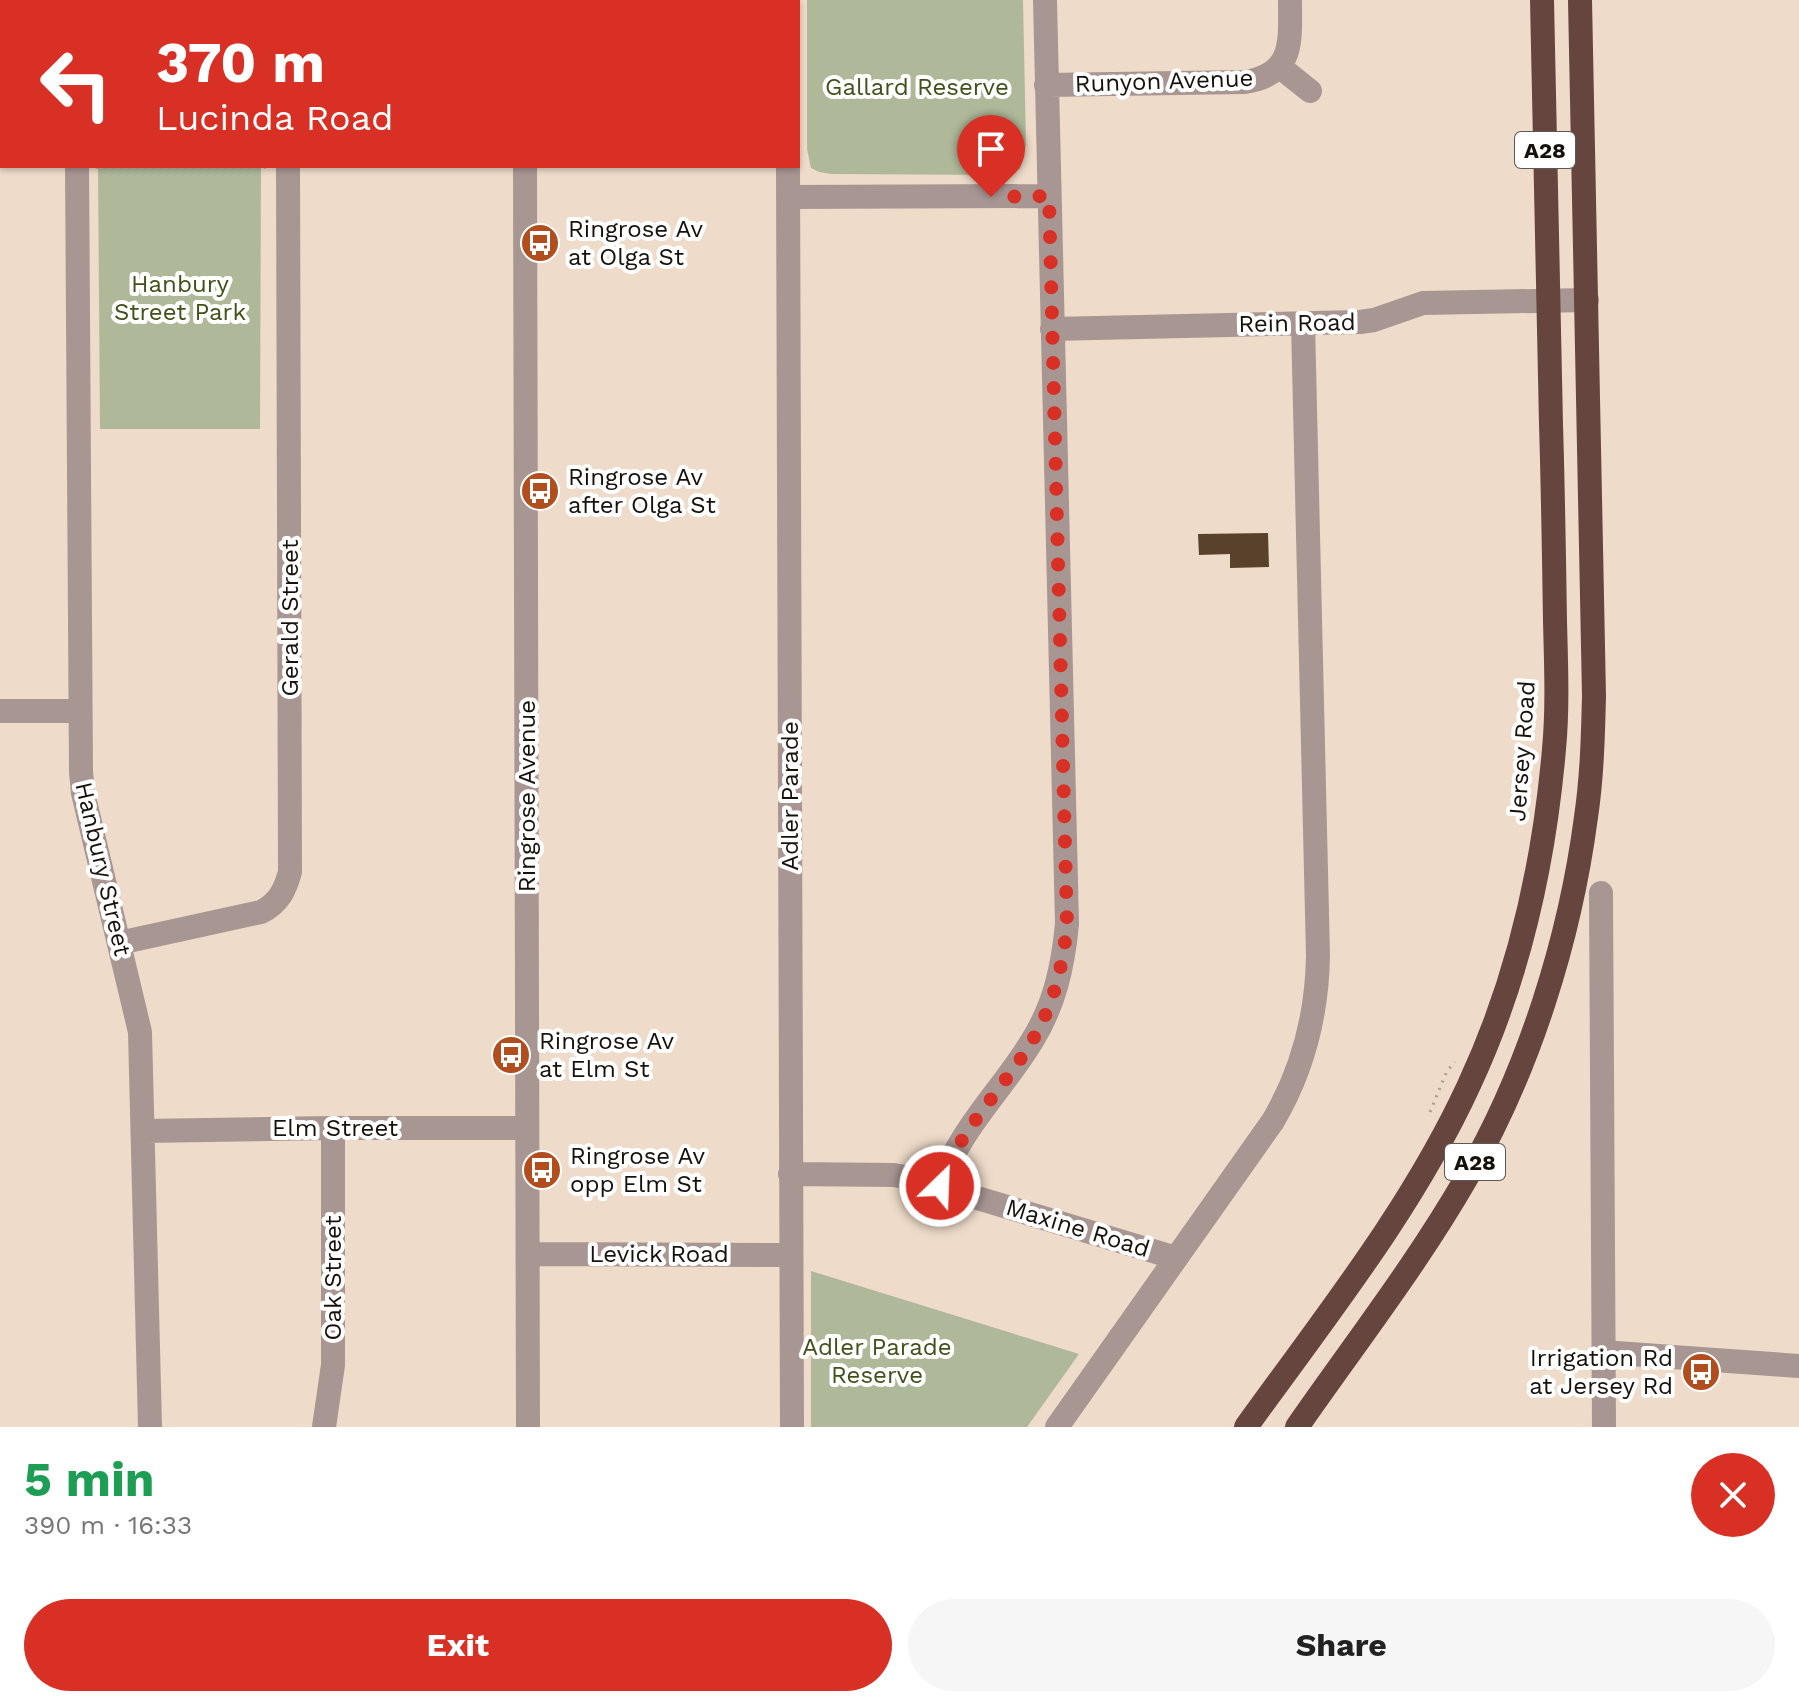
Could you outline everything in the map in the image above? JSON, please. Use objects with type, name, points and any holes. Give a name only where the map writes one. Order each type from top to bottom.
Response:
[{"type":"highway","name":"Jersey Road","points":[[1246,1427],[1386,1231],[1436,1150],[1470,1083],[1502,1003],[1533,891],[1548,805],[1556,724],[1542,0]]},
{"type":"highway","name":"A28","points":[[1297,1427],[1468,1176],[1512,1085],[1544,1001],[1563,936],[1579,861],[1592,760],[1593,666],[1580,0]]},
{"type":"street","points":[[940,1186],[951,1157],[1031,1044],[1045,1017],[1058,983],[1067,924],[1045,0]]},
{"type":"street","name":"Runyon Avenue","points":[[1046,85],[1245,82],[1264,78],[1284,61],[1289,46],[1290,0]]},
{"type":"street","name":"Runyon Avenue","points":[[1280,67],[1310,91]]},
{"type":"street","name":"Hanbury Street","points":[[77,168],[79,711],[83,793],[140,1032],[150,1427]]},
{"type":"street","name":"Gerald Street","points":[[119,943],[261,912],[280,898],[290,872],[288,168]]},
{"type":"street","name":"Ringrose Avenue","points":[[525,168],[528,1427]]},
{"type":"street","name":"Adler Parade","points":[[788,168],[792,1427]]},
{"type":"street","points":[[789,197],[1049,196]]},
{"type":"street","name":"Rein Road","points":[[1052,329],[1374,320],[1423,303],[1587,300]]},
{"type":"street","points":[[1057,1427],[1263,1137],[1294,1080],[1304,1050],[1316,993],[1318,956],[1303,323]]},
{"type":"street","points":[[0,711],[79,711]]},
{"type":"street","points":[[1601,893],[1604,1427]]},
{"type":"street","name":"Oak Street","points":[[324,1427],[333,1365],[333,1128]]},
{"type":"street","name":"Elm Street","points":[[143,1131],[527,1128]]},
{"type":"street","name":"Maxine Road","points":[[790,1174],[902,1176],[1176,1258]]},
{"type":"street","name":"Levick Road","points":[[528,1254],[790,1255]]},
{"type":"street","points":[[1602,1352],[1799,1366]]},
{"type":"path","points":[[1430,1112],[1447,1071],[1457,1060]]},
{"type":"green space","name":"Gallard Reserve","points":[[807,0],[1023,0],[1026,145],[1020,169],[998,175],[832,174],[811,168],[807,149]]},
{"type":"green space","name":"Hanbury Street Park","points":[[98,168],[261,168],[260,429],[100,429]]},
{"type":"green space","name":"Adler Parade Reserve","points":[[811,1271],[1079,1354],[1027,1427],[811,1427]]},
{"type":"building","points":[[1268,533],[1269,567],[1230,568],[1230,554],[1199,555],[1198,534]]},
{"type":"place","name":"Ringrose Av at Olga St","points":[[540,243]]},
{"type":"place","name":"Ringrose Av after Olga St","points":[[540,491]]},
{"type":"place","name":"Ringrose Av at Elm St","points":[[511,1055]]},
{"type":"place","name":"Ringrose Av opp Elm St","points":[[542,1170]]},
{"type":"place","name":"Irrigation Rd at Jersey Rd","points":[[1701,1372]]},
{"type":"route","points":[[940,1186],[951,1157],[1031,1044],[1045,1017],[1063,963],[1067,924],[1049,196],[991,197]]}]
